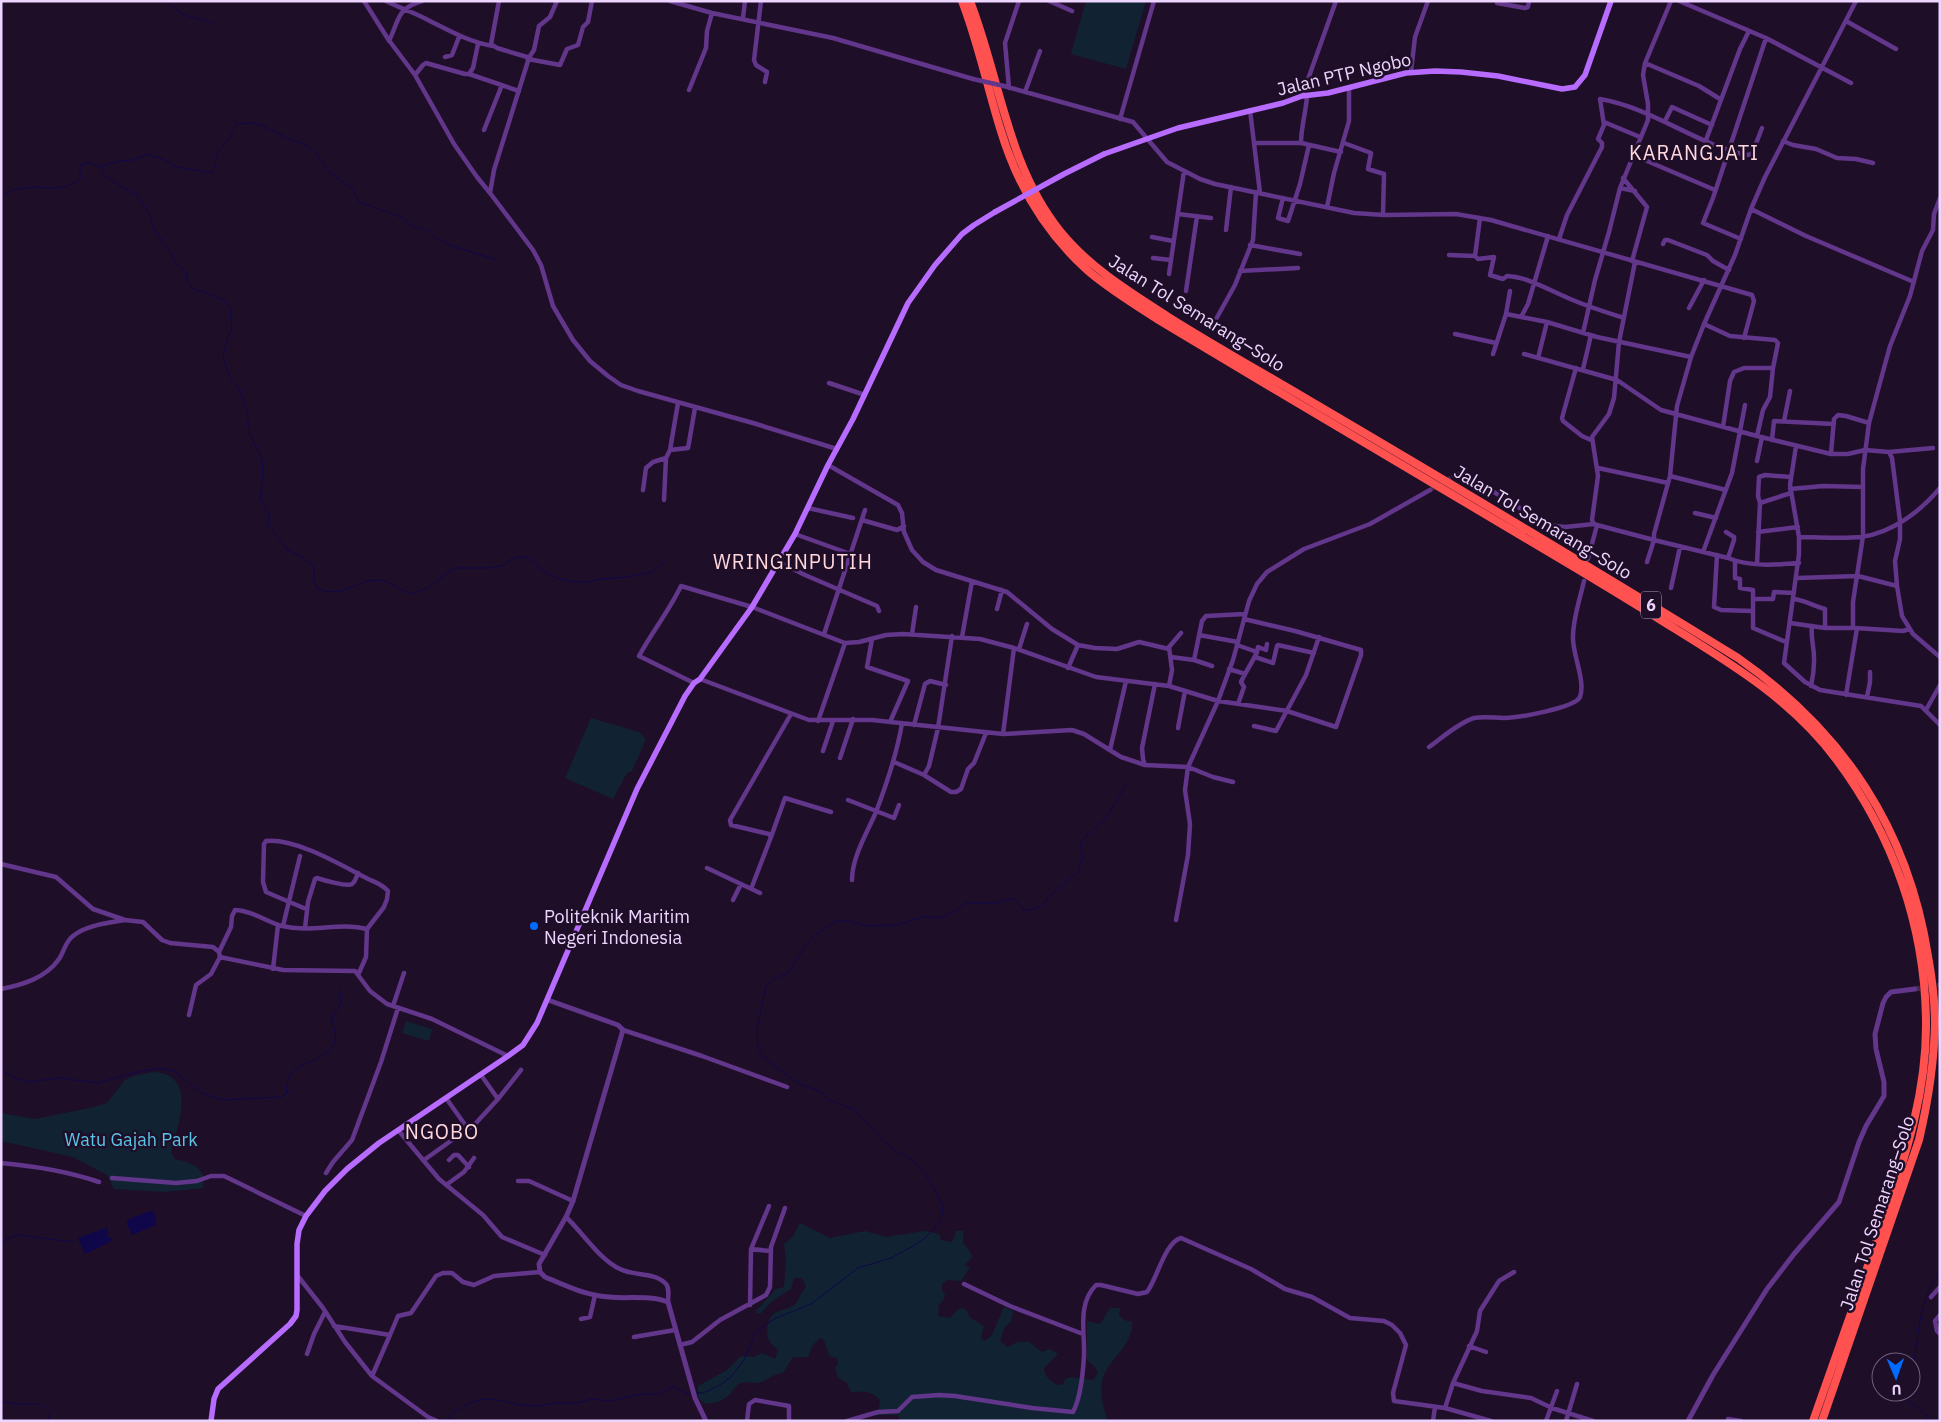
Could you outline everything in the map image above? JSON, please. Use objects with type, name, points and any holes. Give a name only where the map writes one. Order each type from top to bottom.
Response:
[{"type":"highway","name":"Jalan Tol Semarang–Solo","points":[[962,1],[976,41],[1000,130],[1016,174],[1044,223],[1063,246],[1087,270],[1117,293],[1157,319],[1594,578],[1737,667],[1772,694],[1815,735],[1836,758],[1863,799],[1884,837],[1900,875],[1911,910],[1923,981],[1926,1021],[1923,1068],[1912,1135],[1873,1254],[1813,1421]]},
{"type":"highway","name":"Jalan Tol Semarang–Solo","points":[[970,1],[979,24],[1016,153],[1027,179],[1042,206],[1060,231],[1099,271],[1186,328],[1584,564],[1738,658],[1770,681],[1808,715],[1840,750],[1874,800],[1893,836],[1908,872],[1925,935],[1932,979],[1935,1023],[1933,1063],[1927,1105],[1919,1140],[1822,1421]]},
{"type":"main road","name":"Jalan PTP Ngobo","points":[[211,1421],[214,1399],[218,1389],[290,1324],[296,1316],[297,1238],[306,1216],[325,1190],[379,1142],[508,1056],[523,1045],[529,1036],[548,1000],[637,789],[670,723],[694,684],[700,679],[752,607],[779,562],[865,395],[908,303],[962,234],[995,212],[1104,154],[1178,128],[1304,96],[1411,72],[1434,71],[1498,76],[1558,89],[1573,88],[1581,82],[1587,70],[1611,1]]},
{"type":"street","points":[[364,1],[389,41],[415,75],[454,144],[533,250],[540,265],[553,306],[573,340],[590,360],[621,385],[837,449]]},
{"type":"street","points":[[386,1],[459,37],[478,44],[493,46],[528,59],[560,65],[567,49],[578,45],[583,27],[588,22],[592,1]]},
{"type":"street","points":[[493,46],[491,38],[499,1]]},
{"type":"street","points":[[490,193],[494,170],[528,59],[534,50],[539,26],[550,17],[557,1]]},
{"type":"street","points":[[670,1],[684,3],[712,13],[833,38],[973,79],[1135,123],[1164,159],[1207,182],[1354,213],[1383,215],[1441,214],[1480,218],[1559,238],[1604,253],[1721,285],[1754,296],[1744,338]]},
{"type":"street","points":[[743,18],[745,1]]},
{"type":"street","points":[[761,1],[754,60],[756,64],[767,72],[765,82]]},
{"type":"street","points":[[1007,87],[1005,43],[1019,1]]},
{"type":"street","points":[[1049,1],[1072,11]]},
{"type":"street","points":[[1120,119],[1154,1]]},
{"type":"street","points":[[1301,143],[1302,126],[1305,116],[1304,96],[1336,1]]},
{"type":"street","points":[[1411,72],[1416,37],[1428,1]]},
{"type":"street","points":[[1497,2],[1525,8],[1528,7],[1529,1]]},
{"type":"street","points":[[1583,333],[1595,280],[1604,253],[1623,178],[1649,113],[1643,75],[1645,64],[1671,1]]},
{"type":"street","points":[[1679,1],[1766,38],[1851,83]]},
{"type":"street","points":[[1647,562],[1670,476],[1675,414],[1691,357],[1729,270],[1751,209],[1783,141],[1856,1]]},
{"type":"street","points":[[389,41],[404,9],[422,2]]},
{"type":"street","points":[[689,90],[706,48],[707,32],[712,13]]},
{"type":"street","points":[[1846,21],[1896,49]]},
{"type":"street","points":[[1706,140],[1720,99],[1749,31]]},
{"type":"street","points":[[445,57],[452,56],[459,37]]},
{"type":"street","points":[[1741,239],[1703,223],[1766,38]]},
{"type":"street","points":[[469,74],[473,68],[478,44]]},
{"type":"street","points":[[1025,92],[1040,51]]},
{"type":"street","points":[[415,75],[426,63],[469,74],[519,91]]},
{"type":"street","points":[[1645,64],[1699,86],[1720,99]]},
{"type":"street","points":[[484,130],[502,86]]},
{"type":"street","points":[[1327,207],[1334,173],[1349,121],[1349,87]]},
{"type":"street","points":[[1559,238],[1567,215],[1603,144],[1598,140],[1603,130],[1604,122],[1600,99],[1649,113],[1706,140],[1743,154],[1752,154],[1762,128]]},
{"type":"street","points":[[1665,121],[1672,107],[1712,125]]},
{"type":"street","points":[[1215,321],[1229,298],[1254,235],[1258,192],[1250,110]]},
{"type":"street","points":[[1604,122],[1640,137]]},
{"type":"street","points":[[1783,141],[1793,145],[1816,149],[1837,158],[1856,159],[1872,163]]},
{"type":"street","points":[[1254,144],[1301,143],[1341,152]]},
{"type":"street","points":[[1344,143],[1371,153],[1368,169],[1384,174],[1383,215]]},
{"type":"street","points":[[1283,198],[1278,218],[1288,221],[1296,200],[1308,145]]},
{"type":"street","points":[[1633,155],[1715,190]]},
{"type":"street","points":[[1169,274],[1184,171]]},
{"type":"street","points":[[1588,559],[1595,524],[1592,515],[1598,476],[1598,468],[1591,440],[1609,414],[1614,398],[1619,342],[1634,261],[1647,207],[1623,178]]},
{"type":"street","points":[[1226,230],[1231,187]]},
{"type":"street","points":[[1620,188],[1635,191]]},
{"type":"street","points":[[1846,695],[1855,628],[1853,602],[1863,536],[1863,487],[1865,450],[1869,424],[1890,346],[1914,282],[1922,251],[1933,230],[1935,207],[1940,198]]},
{"type":"street","points":[[1751,209],[1806,236],[1914,282]]},
{"type":"street","points":[[1178,214],[1210,218]]},
{"type":"street","points":[[1186,291],[1197,216]]},
{"type":"street","points":[[1475,256],[1480,218]]},
{"type":"street","points":[[1521,317],[1528,304],[1548,236]]},
{"type":"street","points":[[1152,237],[1174,241]]},
{"type":"street","points":[[1663,244],[1665,240],[1668,240],[1707,255],[1712,262],[1729,270]]},
{"type":"street","points":[[1250,245],[1300,254]]},
{"type":"street","points":[[1449,255],[1475,256],[1478,260],[1494,257],[1490,275],[1503,279],[1509,276],[1533,283],[1624,318]]},
{"type":"street","points":[[1154,258],[1171,260]]},
{"type":"street","points":[[1240,271],[1298,268]]},
{"type":"street","points":[[1689,308],[1704,280]]},
{"type":"street","points":[[1493,354],[1506,314],[1510,291]]},
{"type":"street","points":[[1506,314],[1547,322],[1619,342],[1691,357]]},
{"type":"street","points":[[1538,358],[1547,322]]},
{"type":"street","points":[[1704,324],[1730,336],[1778,342],[1770,397],[1763,410],[1757,461]]},
{"type":"street","points":[[1455,334],[1496,343]]},
{"type":"street","points":[[1583,369],[1591,335]]},
{"type":"street","points":[[1524,354],[1617,380],[1631,388],[1654,406],[1675,414],[1796,446],[1831,454],[1848,454],[1865,450],[1889,452],[1933,448]]},
{"type":"street","points":[[1576,368],[1562,421],[1582,436],[1591,440]]},
{"type":"street","points":[[1723,427],[1730,381],[1734,372],[1744,368],[1773,368]]},
{"type":"street","points":[[829,383],[865,395]]},
{"type":"street","points":[[1784,421],[1790,391]]},
{"type":"street","points":[[664,500],[666,458],[670,450],[678,403]]},
{"type":"street","points":[[1704,552],[1732,473],[1745,405]]},
{"type":"street","points":[[670,450],[688,448],[695,408]]},
{"type":"street","points":[[1831,454],[1835,418],[1840,415],[1869,424]]},
{"type":"street","points":[[1772,440],[1774,421],[1834,424]]},
{"type":"street","points":[[1796,446],[1790,477],[1790,491],[1798,527],[1798,563],[1784,663],[1794,674],[1811,686],[1828,693],[1916,705],[1926,710],[1940,725]]},
{"type":"street","points":[[1889,452],[1892,458],[1900,521],[1900,539],[1894,561],[1896,586],[1902,616],[1909,629],[1940,656]]},
{"type":"street","points":[[643,490],[646,468],[653,462],[666,458]]},
{"type":"street","points":[[828,465],[895,502],[900,508],[909,545],[922,562],[942,573],[1002,590],[1016,598],[1052,629],[1078,645],[1117,649],[1139,642],[1169,649]]},
{"type":"street","points":[[1598,468],[1668,483]]},
{"type":"street","points":[[1454,476],[1460,473],[1465,474],[1550,526],[1565,527],[1595,524],[1735,561],[1757,564],[1798,563]]},
{"type":"street","points":[[1670,476],[1726,490]]},
{"type":"street","points":[[1757,564],[1760,503],[1758,496],[1759,476],[1790,477]]},
{"type":"street","points":[[1760,503],[1790,491],[1823,486],[1863,487]]},
{"type":"street","points":[[1799,537],[1863,536],[1900,521],[1919,510],[1940,488]]},
{"type":"street","points":[[1176,920],[1188,855],[1190,824],[1185,790],[1188,767],[1218,700],[1238,643],[1244,617],[1257,584],[1267,572],[1304,549],[1370,524],[1430,490]]},
{"type":"street","points":[[808,508],[853,518]]},
{"type":"street","points":[[824,634],[853,555],[865,510]]},
{"type":"street","points":[[1695,513],[1716,518]]},
{"type":"street","points":[[862,520],[897,530],[904,526]]},
{"type":"street","points":[[1758,532],[1798,527]]},
{"type":"street","points":[[1726,532],[1734,537],[1728,558]]},
{"type":"street","points":[[795,534],[853,555]]},
{"type":"street","points":[[1671,588],[1680,547]]},
{"type":"street","points":[[1717,555],[1714,607],[1721,610],[1752,612]]},
{"type":"street","points":[[1735,561],[1735,578],[1740,579],[1740,588],[1753,589],[1752,625],[1755,630],[1786,642]]},
{"type":"street","points":[[779,562],[877,606],[879,611]]},
{"type":"street","points":[[1796,578],[1858,576],[1896,586]]},
{"type":"street","points":[[962,637],[972,581]]},
{"type":"street","points":[[1429,747],[1474,718],[1506,718],[1526,715],[1568,706],[1577,701],[1580,696],[1579,669],[1572,639],[1584,581]]},
{"type":"street","points":[[694,684],[639,656],[650,636],[672,606],[681,586],[752,607],[845,643],[854,643],[895,634],[952,636],[988,640],[1096,677],[1169,686],[1218,700],[1287,711],[1333,727],[1337,725],[1362,653],[1359,649],[1244,617],[1206,616],[1202,621],[1194,660]]},
{"type":"street","points":[[997,609],[1002,590]]},
{"type":"street","points":[[1753,598],[1773,599],[1774,592],[1794,593]]},
{"type":"street","points":[[1794,599],[1811,602],[1815,606],[1825,609],[1825,628]]},
{"type":"street","points":[[912,634],[916,607]]},
{"type":"street","points":[[1790,623],[1825,628],[1903,631],[1909,629]]},
{"type":"street","points":[[1003,734],[1016,649],[1027,624]]},
{"type":"street","points":[[1811,686],[1814,670],[1811,638],[1812,626]]},
{"type":"street","points":[[1169,686],[1172,670],[1169,646],[1181,633]]},
{"type":"street","points":[[1199,635],[1238,643],[1273,664],[1278,645],[1314,653]]},
{"type":"street","points":[[924,775],[929,766],[938,728],[952,636]]},
{"type":"street","points":[[1254,726],[1276,731],[1306,675],[1319,637]]},
{"type":"street","points":[[872,639],[867,667],[908,681],[890,722]]},
{"type":"street","points":[[818,720],[845,643]]},
{"type":"street","points":[[1238,704],[1244,687],[1241,682],[1250,668],[1258,647],[1266,650],[1267,644]]},
{"type":"street","points":[[1068,668],[1078,645]]},
{"type":"street","points":[[1171,657],[1194,660],[1212,666]]},
{"type":"street","points":[[1229,669],[1245,674]]},
{"type":"street","points":[[1867,697],[1870,672]]},
{"type":"street","points":[[700,679],[809,720],[833,721],[853,719],[1003,734],[1072,730],[1084,734],[1126,760],[1146,765],[1188,767],[1213,777],[1233,782]]},
{"type":"street","points":[[914,725],[926,684],[930,681],[946,685]]},
{"type":"street","points":[[1110,750],[1126,681]]},
{"type":"street","points":[[1146,765],[1142,759],[1142,748],[1155,684]]},
{"type":"street","points":[[1926,710],[1940,685]]},
{"type":"street","points":[[1178,728],[1185,691]]},
{"type":"street","points":[[771,837],[769,834],[732,825],[730,820],[790,714]]},
{"type":"street","points":[[840,758],[853,719]]},
{"type":"street","points":[[823,751],[833,721]]},
{"type":"street","points":[[852,880],[852,873],[863,840],[894,762],[902,723]]},
{"type":"street","points":[[894,762],[924,775],[951,792],[956,792],[961,789],[968,769],[974,763],[986,733]]},
{"type":"street","points":[[751,889],[785,798],[831,812]]},
{"type":"street","points":[[848,800],[894,820],[899,805]]},
{"type":"street","points":[[306,909],[266,892],[264,888],[264,844],[266,841],[302,848],[327,857],[388,890],[388,899],[384,907],[368,929],[366,957],[358,975]]},
{"type":"street","points":[[273,969],[281,925],[300,856]]},
{"type":"street","points":[[1,864],[56,877],[92,909],[125,920],[146,924],[162,940],[185,945],[213,947],[220,955],[273,969],[327,972],[351,970],[358,975],[374,995],[386,1004],[432,1019],[508,1056]]},
{"type":"street","points":[[707,868],[760,893]]},
{"type":"street","points":[[305,928],[306,909],[317,878],[326,882],[349,885],[358,873]]},
{"type":"street","points":[[733,900],[741,884]]},
{"type":"street","points":[[189,1015],[196,985],[211,974],[231,927],[232,916],[235,910],[245,911],[281,925],[305,928],[354,926],[368,929]]},
{"type":"street","points":[[1,989],[25,983],[44,973],[59,959],[73,936],[101,924],[125,920]]},
{"type":"street","points":[[326,1174],[333,1162],[352,1140],[381,1062],[404,973]]},
{"type":"street","points":[[1688,1421],[1713,1375],[1767,1289],[1794,1254],[1839,1202],[1856,1147],[1884,1096],[1884,1078],[1876,1047],[1875,1034],[1883,1003],[1886,996],[1891,992],[1915,989]]},
{"type":"street","points":[[548,1000],[618,1025],[623,1030],[787,1087]]},
{"type":"street","points":[[623,1030],[573,1201],[539,1264],[540,1272],[545,1277],[568,1287],[595,1295],[658,1299],[668,1302]]},
{"type":"street","points":[[424,1160],[468,1129],[498,1099],[521,1070]]},
{"type":"street","points":[[481,1075],[498,1099]]},
{"type":"street","points":[[446,1098],[468,1129]]},
{"type":"street","points":[[398,1130],[439,1179],[483,1215],[502,1237],[544,1255]]},
{"type":"street","points":[[449,1160],[454,1155],[458,1155],[469,1167]]},
{"type":"street","points":[[446,1185],[464,1172],[474,1158]]},
{"type":"street","points":[[1,1163],[27,1165],[67,1172],[99,1182]]},
{"type":"street","points":[[112,1178],[176,1183],[197,1181],[211,1176],[224,1176],[306,1216]]},
{"type":"street","points":[[518,1181],[529,1181],[573,1201]]},
{"type":"street","points":[[750,1305],[750,1249],[769,1206]]},
{"type":"street","points":[[680,1345],[692,1342],[720,1320],[750,1305],[768,1292],[770,1287],[770,1251],[785,1208]]},
{"type":"street","points":[[566,1217],[611,1263],[621,1270],[650,1276],[665,1283],[668,1288],[668,1302],[675,1330],[695,1398],[706,1421]]},
{"type":"street","points":[[847,1421],[878,1412],[898,1411],[912,1397],[939,1395],[1072,1413],[1076,1404],[1083,1371],[1084,1311],[1087,1300],[1095,1286],[1107,1286],[1138,1294],[1146,1293],[1170,1247],[1177,1239],[1181,1238],[1251,1269],[1285,1289],[1312,1297],[1350,1318],[1384,1321],[1392,1325],[1400,1332],[1406,1345],[1393,1393],[1396,1402],[1445,1408],[1491,1421]]},
{"type":"street","points":[[750,1249],[770,1251]]},
{"type":"street","points":[[372,1376],[398,1316],[411,1313],[439,1274],[452,1273],[463,1282],[474,1285],[494,1276],[540,1272]]},
{"type":"street","points":[[1445,1408],[1453,1383],[1476,1331],[1480,1311],[1499,1282],[1514,1272]]},
{"type":"street","points":[[297,1276],[372,1376],[435,1420]]},
{"type":"street","points":[[964,1284],[1010,1306],[1083,1334]]},
{"type":"street","points":[[1931,1297],[1940,1287]]},
{"type":"street","points":[[581,1319],[590,1317],[595,1295]]},
{"type":"street","points":[[308,1354],[314,1334],[325,1312]]},
{"type":"street","points":[[1940,1315],[1935,1321],[1936,1331],[1940,1334]]},
{"type":"street","points":[[334,1326],[390,1335]]},
{"type":"street","points":[[634,1337],[675,1330]]},
{"type":"street","points":[[1469,1346],[1486,1352]]},
{"type":"street","points":[[1453,1383],[1482,1391],[1531,1398],[1550,1408],[1592,1421]]},
{"type":"street","points":[[1566,1421],[1577,1384]]},
{"type":"street","points":[[1546,1421],[1557,1392]]},
{"type":"street","points":[[747,1421],[749,1404],[755,1400],[789,1406],[789,1421]]},
{"type":"street","points":[[1433,1421],[1435,1407]]},
{"type":"street","points":[[1728,1419],[1741,1421]]},
{"type":"green space","points":[[1086,1],[1146,1],[1126,69],[1071,54]]},
{"type":"green space","points":[[591,718],[639,732],[646,739],[632,771],[627,773],[613,799],[565,778]]},
{"type":"green space","points":[[406,1021],[432,1029],[429,1041],[402,1033]]},
{"type":"green space","name":"Watu Gajah Park","points":[[153,1072],[167,1075],[176,1082],[180,1091],[182,1103],[171,1152],[175,1159],[197,1167],[203,1175],[203,1188],[165,1192],[114,1189],[107,1175],[73,1157],[1,1141],[1,1113],[35,1119],[94,1107],[107,1103],[125,1080],[133,1076]]},
{"type":"green space","points":[[800,1223],[830,1238],[865,1231],[886,1237],[925,1231],[939,1234],[941,1240],[952,1242],[956,1231],[963,1231],[963,1243],[972,1257],[964,1266],[970,1267],[961,1281],[947,1280],[942,1284],[942,1291],[945,1294],[944,1299],[939,1305],[938,1316],[950,1318],[958,1309],[963,1308],[968,1312],[969,1317],[984,1326],[981,1338],[985,1341],[992,1335],[1004,1307],[1013,1311],[1011,1322],[1005,1327],[1000,1341],[1008,1347],[1017,1342],[1029,1342],[1042,1352],[1050,1349],[1058,1354],[1044,1368],[1048,1378],[1058,1385],[1063,1384],[1065,1379],[1071,1377],[1093,1380],[1098,1373],[1087,1360],[1087,1321],[1100,1324],[1110,1308],[1120,1308],[1119,1315],[1124,1320],[1132,1322],[1132,1330],[1103,1378],[1101,1388],[1102,1400],[1108,1421],[901,1421],[898,1415],[876,1415],[880,1400],[870,1393],[851,1392],[846,1382],[838,1378],[835,1368],[838,1364],[837,1358],[829,1356],[824,1340],[820,1338],[813,1345],[808,1357],[793,1357],[783,1373],[758,1383],[742,1383],[736,1386],[722,1400],[714,1403],[703,1403],[698,1397],[698,1386],[727,1370],[741,1356],[753,1357],[762,1353],[775,1359],[778,1350],[768,1339],[767,1331],[770,1319],[775,1313],[793,1306],[797,1302],[806,1286],[802,1278],[794,1278],[791,1289],[771,1302],[760,1314],[755,1312],[776,1289],[784,1287],[786,1260],[784,1244],[793,1236]]},
{"type":"shaded area","points":[[150,1211],[154,1212],[156,1225],[132,1235],[127,1220]]},
{"type":"shaded area","points":[[108,1227],[107,1236],[113,1239],[85,1254],[78,1238]]},
{"type":"waterway","points":[[166,1],[182,14],[212,23]]},
{"type":"waterway","points":[[1,197],[21,188],[52,188],[71,185],[80,179],[80,165],[88,162],[100,167],[119,161],[132,160],[148,154],[165,160],[176,167],[213,173],[217,153],[230,137],[237,124],[253,123],[308,146],[315,152],[330,173],[352,188],[359,202],[403,218],[413,227],[427,230],[437,239],[449,245],[497,260]]},
{"type":"waterway","points":[[100,167],[106,177],[137,195],[149,214],[155,231],[172,254],[174,261],[186,272],[187,281],[192,288],[224,300],[230,308],[232,330],[228,337],[223,357],[230,379],[239,388],[241,393],[247,413],[250,434],[262,459],[263,473],[260,499],[269,515],[268,525],[288,550],[314,566],[314,580],[317,588],[333,592],[377,580],[413,594],[429,587],[454,568],[491,568],[504,565],[511,559],[519,557],[527,557],[545,572],[557,578],[574,582],[588,582],[651,572],[668,558]]},
{"type":"waterway","points":[[697,1393],[703,1393],[731,1377],[744,1360],[755,1334],[761,1328],[776,1318],[811,1304],[858,1268],[891,1258],[915,1245],[926,1237],[941,1221],[943,1207],[924,1172],[911,1159],[884,1142],[855,1110],[828,1100],[822,1092],[800,1084],[762,1055],[758,1046],[757,1029],[766,986],[774,979],[788,973],[809,941],[836,921],[849,921],[867,926],[897,925],[925,916],[938,918],[948,915],[966,903],[994,903],[1010,899],[1014,899],[1025,911],[1040,907],[1055,891],[1077,873],[1083,857],[1080,845],[1084,838],[1105,819],[1127,784]]},
{"type":"waterway","points":[[1,1070],[15,1078],[28,1082],[60,1078],[98,1083],[159,1068],[174,1071],[201,1093],[223,1100],[281,1097],[289,1092],[286,1092],[291,1073],[332,1048],[335,1040],[332,1016],[341,1004],[340,990]]},
{"type":"waterway","points":[[1,1242],[17,1235],[74,1242]]},
{"type":"waterway","points":[[1915,1352],[1924,1303],[1933,1282],[1940,1273]]},
{"type":"waterway","points":[[445,1421],[453,1412],[473,1402],[485,1399],[538,1406],[554,1403],[576,1403],[592,1399],[609,1401],[642,1394],[658,1394],[673,1387],[688,1394],[693,1394]]},
{"type":"waterway","points":[[1,1401],[14,1404],[41,1404],[50,1413],[48,1421]]},
{"type":"waterway","points":[[1910,1402],[1923,1412],[1930,1421]]},
{"type":"waterway","points":[[450,1418],[457,1421]]},
{"type":"tunnel","points":[[1430,490],[1454,476]]},
{"type":"tunnel","points":[[1915,989],[1940,985]]},
{"type":"place","name":"Politeknik Maritim Negeri Indonesia","points":[[534,926]]},
{"type":"district","name":"KARANGJATI","points":[[1694,152]]},
{"type":"district","name":"WRINGINPUTIH","points":[[793,561]]},
{"type":"district","name":"NGOBO","points":[[442,1131]]}]
